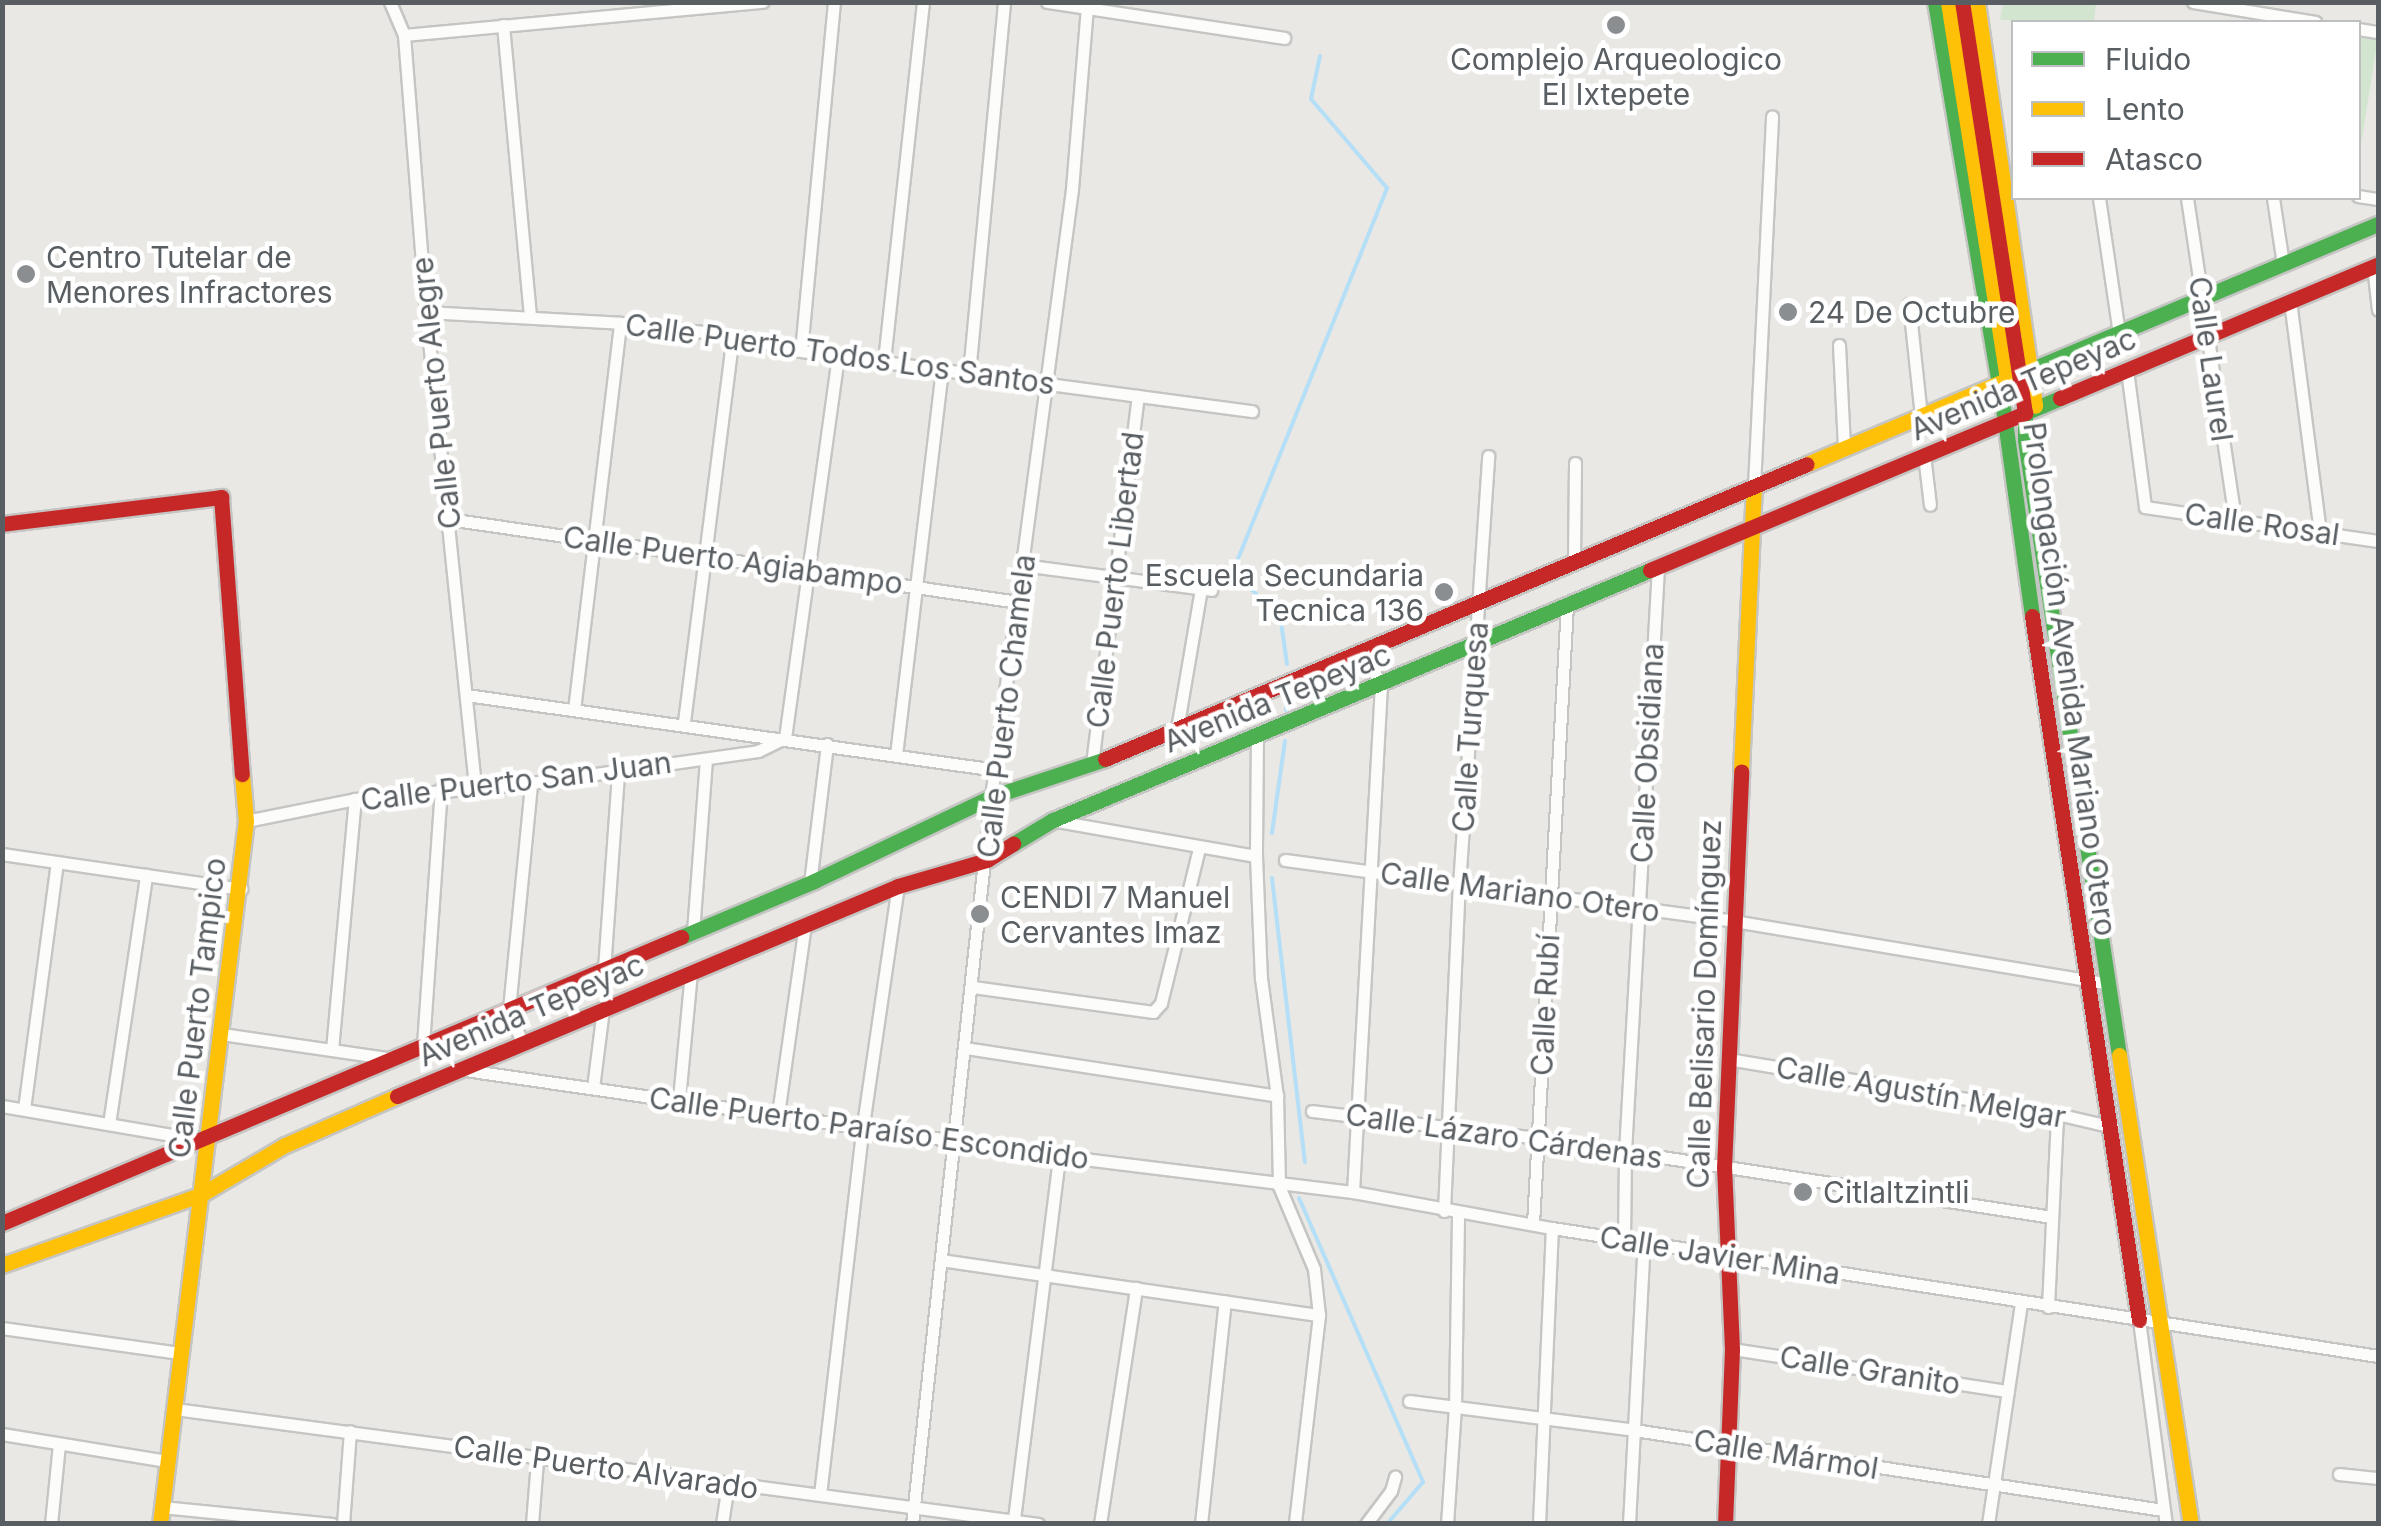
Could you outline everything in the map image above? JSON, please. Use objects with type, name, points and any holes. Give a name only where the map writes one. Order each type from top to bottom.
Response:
[{"type":"main road","name":"Prolongación Avenida Mariano Otero","points":[[1935,2],[2020,414],[2064,856],[2113,1127],[2139,1320]]},
{"type":"main road","name":"Prolongación Avenida Mariano Otero","points":[[1948,2],[2025,440],[2191,1524]]},
{"type":"main road","name":"Prolongación Avenida Mariano Otero","points":[[1962,2],[2013,377]]},
{"type":"main road","name":"Prolongación Avenida Mariano Otero","points":[[1977,2],[2005,140],[2013,377]]},
{"type":"main road","name":"Avenida Tepeyac","points":[[2,1222],[810,883],[992,797],[1092,764],[2378,224]]},
{"type":"main road","name":"Avenida Tepeyac","points":[[2,1265],[202,1194],[285,1145],[459,1069],[898,886],[987,860],[1053,820],[2376,265]]},
{"type":"main road","name":"Calle Belisario Domínguez","points":[[1726,1524],[1732,1348],[1724,1168],[1754,486]]},
{"type":"main road","name":"Calle Puerto Tampico","points":[[2,524],[222,497],[246,821],[241,890],[161,1515]]},
{"type":"street","name":"Calle Puerto Alegre","points":[[390,2],[404,35],[426,312],[475,787]]},
{"type":"street","points":[[404,35],[762,2]]},
{"type":"street","points":[[801,351],[834,2]]},
{"type":"street","points":[[884,361],[923,2]]},
{"type":"street","points":[[970,373],[1004,2]]},
{"type":"street","points":[[1047,2],[1284,38]]},
{"type":"street","points":[[2193,2],[2244,17],[2287,20]]},
{"type":"street","name":"Calle Puerto Chamela","points":[[912,1524],[992,797],[1072,189],[1087,7]]},
{"type":"street","points":[[503,25],[530,316]]},
{"type":"street","points":[[1754,486],[1772,116]]},
{"type":"street","points":[[2098,200],[2119,333]]},
{"type":"street","name":"Calle Laurel","points":[[2187,200],[2234,520]]},
{"type":"street","points":[[2273,200],[2283,264]]},
{"type":"street","points":[[2376,265],[2378,310]]},
{"type":"street","points":[[2290,301],[2320,532]]},
{"type":"street","points":[[1909,304],[1921,416]]},
{"type":"street","name":"Calle Puerto Todos Los Santos","points":[[426,312],[620,322],[733,335],[801,351],[1252,410]]},
{"type":"street","points":[[574,710],[620,322]]},
{"type":"street","points":[[684,722],[733,335]]},
{"type":"street","points":[[1839,346],[1844,448]]},
{"type":"street","points":[[784,738],[838,355]]},
{"type":"street","points":[[896,755],[942,369]]},
{"type":"street","name":"Calle Rosal","points":[[2126,370],[2145,506],[2378,541]]},
{"type":"street","name":"Calle Puerto Libertad","points":[[1092,764],[1138,396]]},
{"type":"street","points":[[1924,455],[1930,504]]},
{"type":"street","name":"Calle Turquesa","points":[[1444,1210],[1488,456]]},
{"type":"street","points":[[1574,560],[1575,463]]},
{"type":"street","name":"Calle Puerto Agiabampo","points":[[448,519],[1018,602]]},
{"type":"street","points":[[1022,565],[1206,590],[1177,728]]},
{"type":"street","name":"Calle Obsidiana","points":[[1624,1239],[1625,1152],[1658,566]]},
{"type":"street","name":"Calle Rubí","points":[[1533,1224],[1567,605]]},
{"type":"street","points":[[1353,1192],[1381,685],[1362,650]]},
{"type":"street","name":"Calle Puerto San Juan","points":[[466,694],[684,722],[996,770]]},
{"type":"street","points":[[1257,735],[1256,856],[1262,978],[1277,1096],[1279,1186],[1314,1269],[1320,1315],[1295,1524]]},
{"type":"street","name":"Calle Puerto San Juan","points":[[246,821],[355,799],[530,783],[758,751],[784,738]]},
{"type":"street","points":[[810,883],[827,744]]},
{"type":"street","points":[[693,932],[706,759]]},
{"type":"street","points":[[604,969],[618,772]]},
{"type":"street","points":[[522,1043],[509,1009],[530,783]]},
{"type":"street","points":[[422,1045],[441,789]]},
{"type":"street","points":[[332,1050],[355,799]]},
{"type":"street","points":[[1053,820],[1256,856]]},
{"type":"street","points":[[973,987],[1152,1012],[1160,1004],[1199,848]]},
{"type":"street","points":[[2,854],[241,890]]},
{"type":"street","name":"Calle Mariano Otero","points":[[1285,860],[1734,921],[2109,984]]},
{"type":"street","points":[[24,1110],[57,862]]},
{"type":"street","points":[[109,1124],[146,875]]},
{"type":"street","points":[[820,1495],[862,1125],[898,886]]},
{"type":"street","points":[[778,1114],[805,924]]},
{"type":"street","points":[[678,1100],[691,972]]},
{"type":"street","points":[[594,1088],[603,1009]]},
{"type":"street","points":[[222,1034],[390,1059]]},
{"type":"street","points":[[965,1048],[1277,1096]]},
{"type":"street","name":"Calle Agustín Melgar","points":[[1728,1059],[2057,1114],[2113,1127]]},
{"type":"street","name":"Calle Puerto Paraíso Escondido","points":[[459,1069],[1279,1186]]},
{"type":"street","points":[[2,1106],[207,1139]]},
{"type":"street","name":"Calle Lázaro Cárdenas","points":[[1312,1111],[1538,1138],[2052,1218]]},
{"type":"street","points":[[2048,1308],[2057,1114]]},
{"type":"street","points":[[1014,1520],[1059,1156]]},
{"type":"street","name":"Calle Javier Mina","points":[[1279,1186],[1353,1192],[2048,1308],[2378,1356]]},
{"type":"street","points":[[1447,1524],[1455,1408],[1458,1212]]},
{"type":"street","points":[[1539,1524],[1552,1228]]},
{"type":"street","points":[[1629,1524],[1644,1242]]},
{"type":"street","points":[[941,1260],[1320,1315]]},
{"type":"street","points":[[1100,1524],[1136,1288]]},
{"type":"street","points":[[1201,1524],[1225,1301]]},
{"type":"street","points":[[1988,1524],[2020,1303]]},
{"type":"street","points":[[2139,1320],[2164,1517]]},
{"type":"street","points":[[2,1328],[181,1354]]},
{"type":"street","name":"Calle Granito","points":[[1732,1348],[2008,1391]]},
{"type":"street","name":"Calle Mármol","points":[[1409,1401],[1634,1430],[1994,1486],[2164,1517]]},
{"type":"street","name":"Calle Puerto Alvarado","points":[[174,1409],[1038,1524]]},
{"type":"street","points":[[343,1524],[350,1431]]},
{"type":"street","points":[[2,1434],[167,1461]]},
{"type":"street","points":[[51,1524],[59,1444]]},
{"type":"street","points":[[532,1524],[536,1460]]},
{"type":"street","points":[[2339,1474],[2378,1478]]},
{"type":"street","points":[[1366,1524],[1391,1491],[1395,1478]]},
{"type":"street","points":[[722,1524],[728,1484]]},
{"type":"street","points":[[161,1515],[332,1524]]},
{"type":"green space","points":[[2003,2],[2096,3],[2094,20],[2000,20]]},
{"type":"green space","points":[[2361,36],[2378,39],[2361,145]]},
{"type":"waterway","points":[[1287,664],[1281,622],[1239,575],[1238,559],[1387,188],[1311,99],[1320,56]]},
{"type":"waterway","points":[[1286,710],[1288,691]]},
{"type":"waterway","points":[[1272,833],[1285,741]]},
{"type":"waterway","points":[[1272,878],[1305,1162]]},
{"type":"waterway","points":[[1299,1198],[1423,1482],[1387,1524]]},
{"type":"traffic: fast","points":[[1935,2],[2005,421],[2032,616]]},
{"type":"traffic: fast","points":[[2023,373],[2378,224]]},
{"type":"traffic: fast","points":[[2060,398],[2025,413],[2025,440],[2119,1055]]},
{"type":"traffic: fast","points":[[1013,844],[1053,820],[1650,570]]},
{"type":"traffic: fast","points":[[681,937],[814,881],[991,797],[1105,759]]},
{"type":"traffic: slow","points":[[1948,2],[2008,387]]},
{"type":"traffic: slow","points":[[1977,2],[2035,406]]},
{"type":"traffic: slow","points":[[1807,464],[2018,375]]},
{"type":"traffic: slow","points":[[1741,771],[1754,486]]},
{"type":"traffic: slow","points":[[160,1524],[246,821],[242,774]]},
{"type":"traffic: slow","points":[[2119,1055],[2191,1524]]},
{"type":"traffic: slow","points":[[2,1265],[202,1194],[285,1145],[397,1096]]},
{"type":"traffic: jam","points":[[1650,570],[2025,413],[1962,2]]},
{"type":"traffic: jam","points":[[2060,398],[2378,264]]},
{"type":"traffic: jam","points":[[1105,759],[1807,464]]},
{"type":"traffic: jam","points":[[2,524],[221,497],[242,774]]},
{"type":"traffic: jam","points":[[2032,616],[2139,1320]]},
{"type":"traffic: jam","points":[[1725,1524],[1732,1349],[1724,1168],[1741,771]]},
{"type":"traffic: jam","points":[[397,1096],[898,886],[987,860],[1013,844]]},
{"type":"traffic: jam","points":[[2,1223],[681,937]]},
{"type":"place","name":"Complejo Arqueologico El Ixtepete","points":[[1616,25]]},
{"type":"place","name":"Centro Tutelar de Menores Infractores","points":[[26,274]]},
{"type":"place","name":"24 De Octubre","points":[[1788,312]]},
{"type":"place","name":"Escuela Secundaria Tecnica 136","points":[[1444,592]]},
{"type":"place","name":"CENDI 7 Manuel Cervantes Imaz","points":[[980,914]]},
{"type":"place","name":"Citlaltzintli","points":[[1803,1192]]}]
